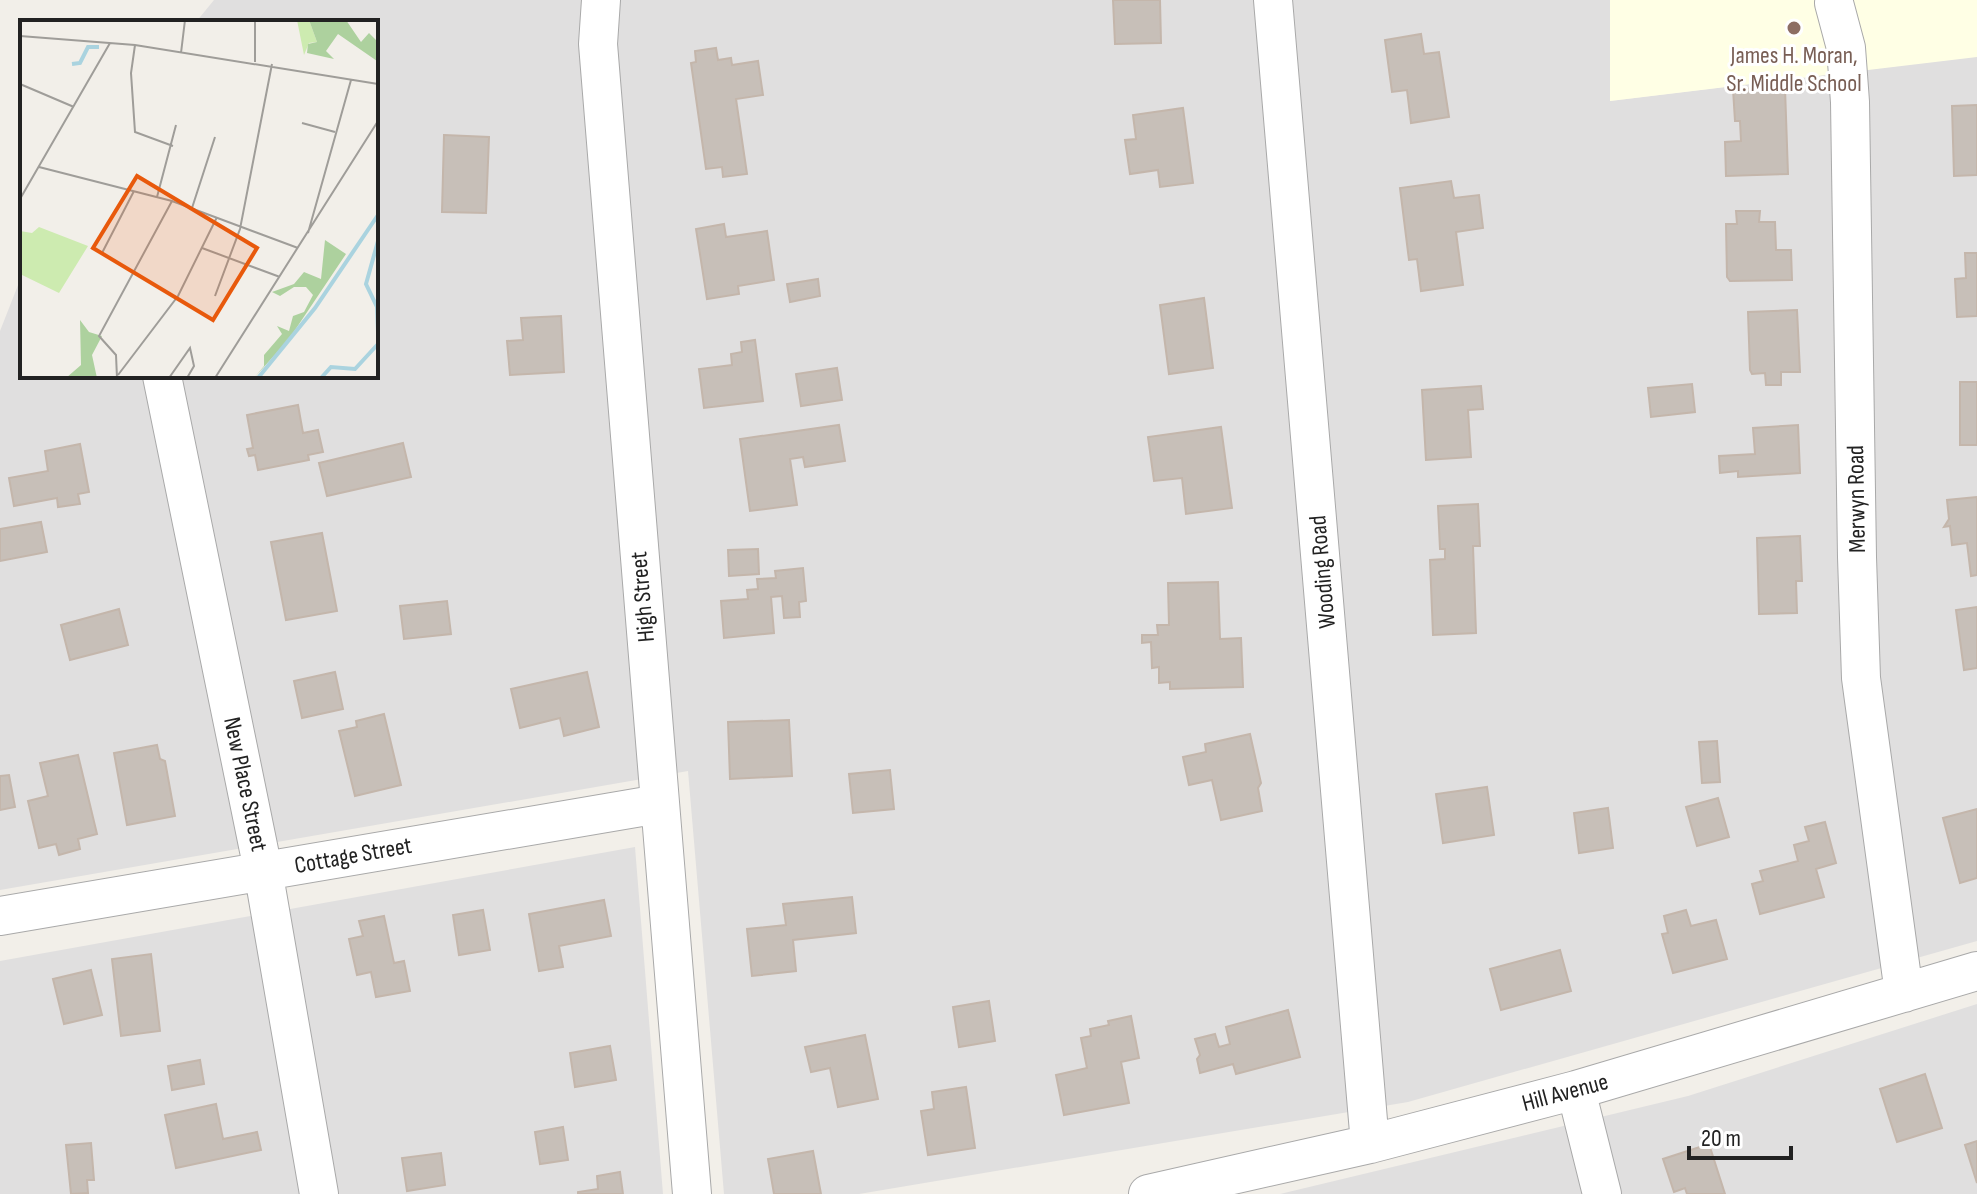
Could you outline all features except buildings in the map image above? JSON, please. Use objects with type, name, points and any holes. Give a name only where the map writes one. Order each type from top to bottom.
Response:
[{"type":"street","name":"High Street","points":[[601,0],[598,44],[692,1194]]},
{"type":"street","name":"Wooding Road","points":[[1273,0],[1370,1144]]},
{"type":"street","name":"Merwyn Road","points":[[1834,3],[1846,48],[1850,102],[1861,678],[1904,993]]},
{"type":"street","name":"New Place Street","points":[[162,378],[263,870],[319,1194]]},
{"type":"street","name":"Cottage Street","points":[[0,916],[659,804]]},
{"type":"street","name":"Hill Avenue","points":[[1148,1194],[1370,1144],[1576,1090],[1977,971]]},
{"type":"street","points":[[1576,1090],[1602,1194]]},
{"type":"shaded area","points":[[214,0],[1610,0],[1610,101],[1977,56],[1977,941],[1408,1102],[859,1194],[724,1194],[688,771],[0,890],[0,331],[20,280],[20,378],[378,378],[378,20],[198,20]]},
{"type":"shaded area","name":"James H. Moran, Sr. Middle School","points":[[1610,0],[1977,0],[1977,57],[1610,101]]},
{"type":"shaded area","points":[[635,847],[663,1194],[0,1194],[0,961]]},
{"type":"shaded area","points":[[1977,1004],[1977,1194],[1280,1194],[1688,1096]]},
{"type":"place","name":"James H. Moran, Sr. Middle School","points":[[1794,28]]}]
